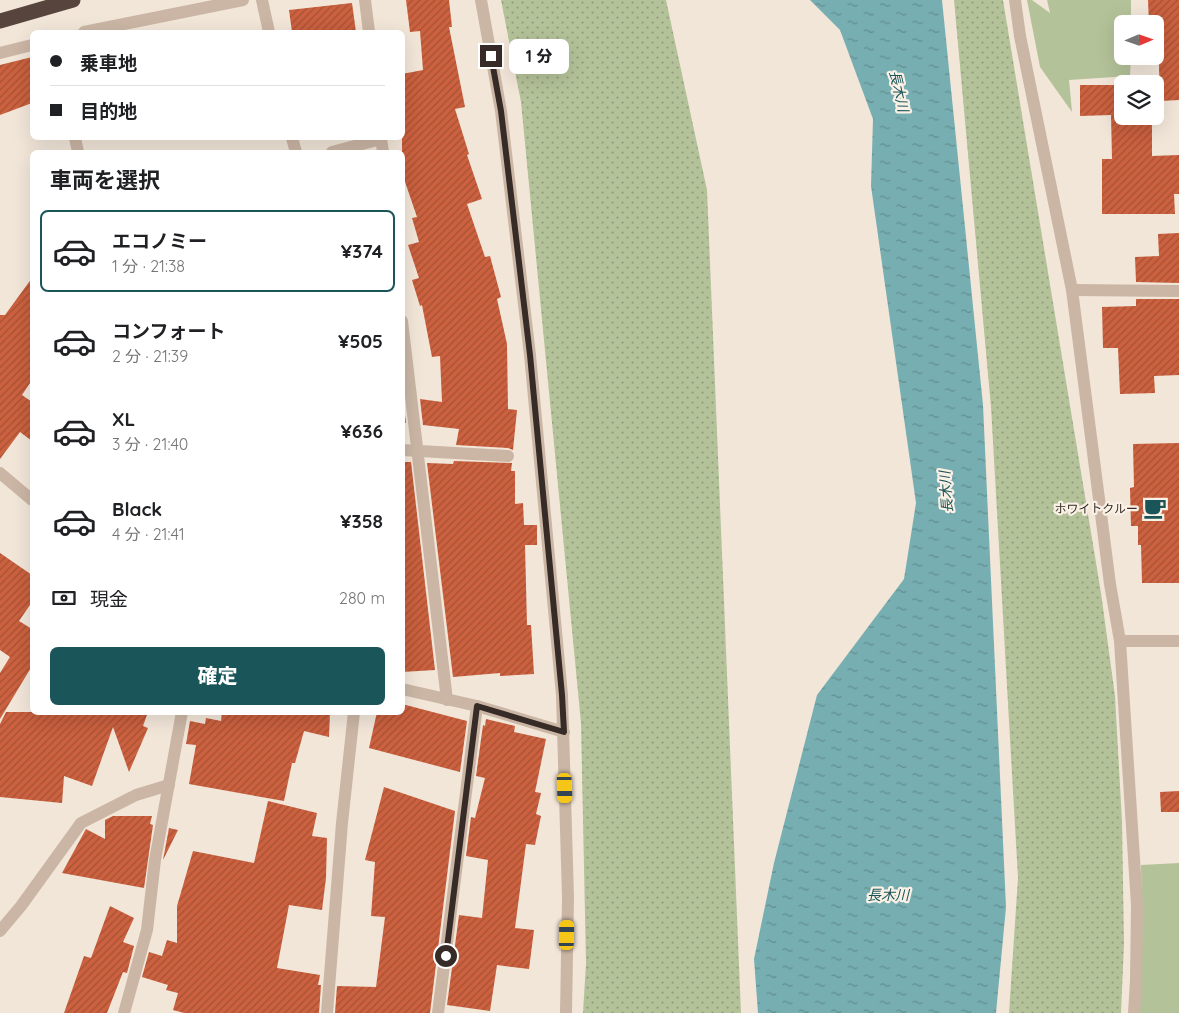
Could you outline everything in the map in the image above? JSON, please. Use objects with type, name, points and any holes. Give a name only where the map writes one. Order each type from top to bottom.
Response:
[{"type":"highway","points":[[0,21],[73,0]]},
{"type":"street","points":[[94,30],[243,0]]},
{"type":"street","points":[[262,0],[270,30]]},
{"type":"street","points":[[365,0],[369,30]]},
{"type":"street","points":[[481,0],[501,111],[530,355],[561,676],[568,896],[566,1013]]},
{"type":"street","points":[[1015,0],[1020,36],[1072,290],[1110,584],[1120,640],[1137,905],[1134,1013]]},
{"type":"street","points":[[0,53],[30,46]]},
{"type":"street","points":[[339,150],[374,140]]},
{"type":"street","points":[[1072,290],[1179,291]]},
{"type":"street","points":[[405,345],[447,700]]},
{"type":"street","points":[[405,450],[508,456]]},
{"type":"street","points":[[0,473],[30,498]]},
{"type":"street","points":[[1120,640],[1179,641]]},
{"type":"street","points":[[405,690],[477,706],[564,732]]},
{"type":"street","points":[[438,1013],[477,706]]},
{"type":"street","points":[[124,1013],[146,930],[155,860],[181,715]]},
{"type":"street","points":[[327,1013],[342,823],[354,715]]},
{"type":"street","points":[[0,931],[21,906],[81,823],[136,794],[169,785]]},
{"type":"green space","points":[[501,0],[666,0],[707,190],[741,1013],[583,1013],[586,963],[581,723],[521,102]]},
{"type":"green space","points":[[954,0],[1003,0],[1101,593],[1115,696],[1122,822],[1124,943],[1121,1013],[1009,1013],[1018,878],[991,407]]},
{"type":"green space","points":[[1027,0],[1032,0],[1050,13],[1047,0],[1131,0],[1131,15],[1114,15],[1114,65],[1131,65],[1130,75],[1069,80],[1072,112],[1040,67]]},
{"type":"green space","points":[[1179,863],[1179,1013],[1138,1013],[1142,925],[1141,865]]},
{"type":"water","name":"長木川","points":[[810,0],[942,0],[983,405],[1006,907],[996,1013],[758,1013],[754,959],[774,863],[817,695],[904,579],[916,503],[871,186],[873,119],[840,30]]},
{"type":"building","points":[[406,0],[449,0],[452,27],[449,27],[465,107],[455,109],[469,154],[467,155],[482,199],[467,204],[485,257],[490,256],[501,297],[497,299],[507,344],[508,409],[517,410],[513,450],[508,448],[456,445],[459,429],[423,425],[420,399],[442,402],[440,356],[432,357],[422,305],[420,306],[412,280],[419,278],[408,245],[419,242],[412,218],[417,217],[405,182],[405,150],[402,150],[402,140],[405,140],[405,73],[423,70],[420,31],[410,32]]},
{"type":"building","points":[[1148,0],[1179,0],[1179,100],[1164,101],[1164,75],[1159,75],[1159,65],[1164,65],[1164,15],[1149,15]]},
{"type":"building","points":[[352,3],[356,30],[292,30],[289,10]]},
{"type":"building","points":[[30,58],[30,104],[0,115],[0,65]]},
{"type":"building","points":[[1080,85],[1114,85],[1114,125],[1152,125],[1152,156],[1179,155],[1179,194],[1174,194],[1175,214],[1102,214],[1102,159],[1112,159],[1111,115],[1080,116]]},
{"type":"building","points":[[1179,233],[1179,283],[1136,282],[1135,257],[1159,256],[1158,234]]},
{"type":"building","points":[[30,281],[30,383],[22,395],[30,401],[30,440],[20,432],[0,459],[0,315],[5,315]]},
{"type":"building","points":[[1136,299],[1179,299],[1179,375],[1154,376],[1155,393],[1120,394],[1118,348],[1103,348],[1102,307],[1136,306]]},
{"type":"building","points":[[1179,443],[1179,583],[1142,583],[1141,545],[1138,545],[1138,526],[1131,526],[1130,488],[1134,487],[1133,444]]},
{"type":"building","points":[[454,461],[512,463],[511,471],[515,471],[515,504],[523,503],[524,525],[537,525],[537,545],[525,545],[527,625],[531,625],[534,674],[500,676],[500,673],[453,677],[427,463],[453,464]]},
{"type":"building","points":[[405,462],[411,462],[435,670],[405,672]]},
{"type":"building","points":[[0,553],[30,574],[30,605],[19,621],[30,628],[30,669],[0,719],[0,673],[10,657],[0,650]]},
{"type":"building","points":[[405,705],[467,721],[460,772],[369,748],[376,715],[405,715]]},
{"type":"building","points":[[6,712],[30,712],[30,715],[147,715],[143,726],[148,728],[129,772],[113,727],[92,786],[64,776],[62,803],[0,797],[0,724]]},
{"type":"building","points":[[222,715],[330,715],[329,737],[304,731],[295,763],[292,763],[284,801],[189,784],[196,745],[186,744],[190,721],[205,724],[206,718],[221,721]]},
{"type":"building","points":[[486,719],[515,726],[514,732],[546,739],[535,792],[541,793],[536,814],[541,816],[535,845],[526,844],[515,928],[534,930],[529,969],[497,965],[490,1011],[447,1005],[459,915],[482,918],[488,860],[466,856],[471,817],[475,818],[485,778],[476,776],[483,725],[485,726]]},
{"type":"building","points":[[384,787],[455,811],[430,1013],[335,1013],[337,986],[376,987],[385,917],[371,916],[375,862],[365,860]]},
{"type":"building","points":[[1179,791],[1179,812],[1161,812],[1160,792]]},
{"type":"building","points":[[268,801],[317,813],[312,836],[327,838],[326,878],[322,910],[289,905],[277,968],[320,975],[318,985],[321,985],[319,1013],[184,1013],[173,1010],[178,993],[166,990],[168,985],[142,977],[149,952],[162,956],[167,940],[177,943],[177,906],[193,851],[254,863]]},
{"type":"building","points":[[113,816],[152,816],[150,824],[153,825],[144,888],[62,873],[86,829],[105,839],[105,820]]},
{"type":"building","points":[[169,828],[178,830],[163,860]]},
{"type":"building","points":[[110,906],[134,918],[123,942],[134,946],[127,973],[123,972],[107,1013],[64,1013],[84,956],[91,958]]},
{"type":"place","name":"ホワイトクルー","points":[[1155,508]]},
{"type":"route","points":[[446,956],[477,706],[564,732],[548,535],[530,355],[501,111],[491,56]]}]
